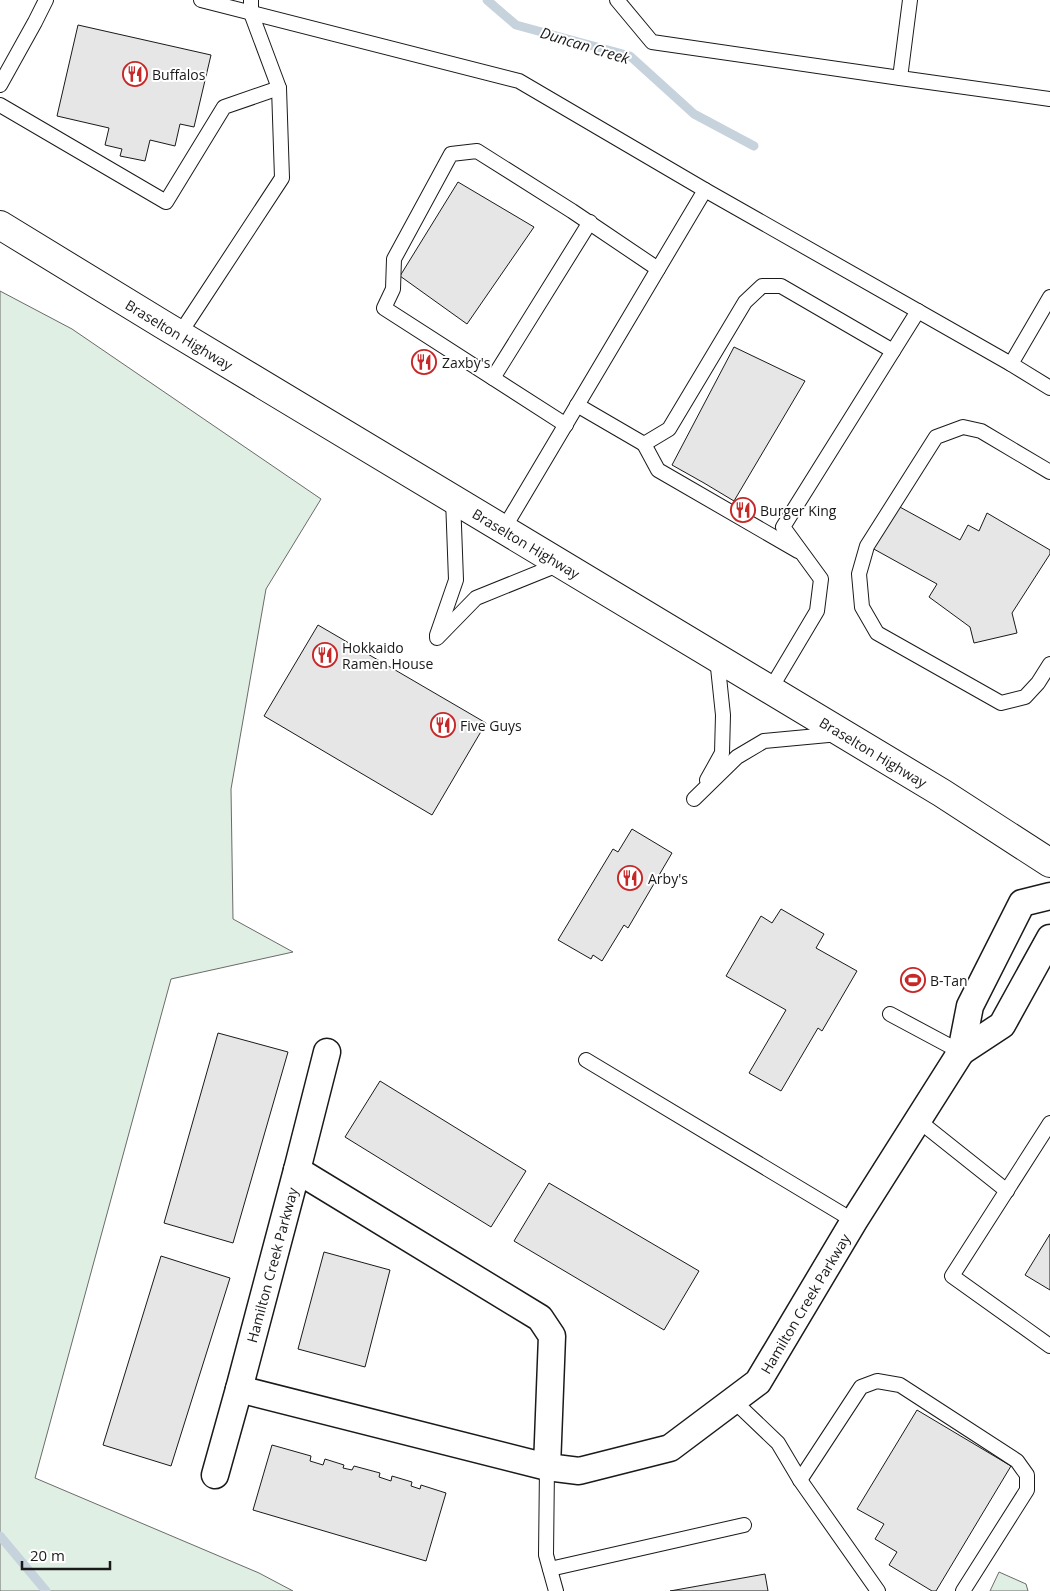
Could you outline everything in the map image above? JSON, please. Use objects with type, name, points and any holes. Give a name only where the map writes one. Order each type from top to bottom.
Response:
[{"type":"main road","name":"Braselton Highway","points":[[0,226],[942,793],[1050,863]]},
{"type":"street","name":"Hamilton Creek Parkway","points":[[547,1467],[552,1336],[540,1318],[297,1170],[239,1389],[547,1467],[579,1471],[670,1448],[758,1382],[854,1221],[962,1052],[970,1006],[1022,903],[1050,896]]},
{"type":"street","name":"Hamilton Creek Parkway","points":[[962,1052],[1002,1025],[1050,938]]},
{"type":"street","points":[[297,1170],[327,1052]]},
{"type":"street","points":[[215,1475],[239,1389]]},
{"type":"lane","points":[[0,85],[46,0]]},
{"type":"lane","points":[[201,0],[251,6],[520,81],[705,190],[1050,388]]},
{"type":"lane","points":[[617,0],[652,42],[1050,99]]},
{"type":"lane","points":[[900,78],[910,0]]},
{"type":"lane","points":[[180,335],[282,178],[279,88],[251,6]]},
{"type":"lane","points":[[0,105],[166,202],[224,107],[279,88]]},
{"type":"lane","points":[[566,425],[384,308],[393,289],[394,259],[452,154],[477,151],[590,222],[658,269]]},
{"type":"lane","points":[[503,530],[705,190]]},
{"type":"lane","points":[[493,378],[590,222]]},
{"type":"lane","points":[[644,444],[669,430],[744,302],[762,286],[781,286],[893,351]]},
{"type":"lane","points":[[1011,364],[1050,297]]},
{"type":"lane","points":[[770,690],[817,611],[821,579],[783,527],[918,311]]},
{"type":"lane","points":[[577,405],[644,444],[658,470],[803,554]]},
{"type":"lane","points":[[1050,472],[981,431],[963,427],[936,437],[867,546],[859,574],[862,606],[877,633],[1001,703],[1025,697],[1038,683],[1050,664]]},
{"type":"lane","points":[[453,499],[456,580],[436,638],[476,598],[560,564]]},
{"type":"lane","points":[[717,658],[723,714],[722,753],[694,799],[737,757],[764,741],[843,734]]},
{"type":"lane","points":[[890,1014],[962,1052]]},
{"type":"lane","points":[[586,1060],[854,1221]]},
{"type":"lane","points":[[919,1121],[1007,1191]]},
{"type":"lane","points":[[1050,1123],[952,1276],[1050,1346]]},
{"type":"lane","points":[[800,1480],[861,1387],[877,1381],[900,1385],[1017,1461],[1027,1475],[1027,1490],[963,1591]]},
{"type":"lane","points":[[734,1401],[778,1443],[800,1480],[878,1591]]},
{"type":"lane","points":[[547,1467],[546,1554],[556,1591]]},
{"type":"lane","points":[[550,1569],[744,1525]]},
{"type":"green space","points":[[0,291],[72,329],[321,499],[266,589],[231,789],[233,919],[293,952],[171,979],[35,1478],[259,1573],[293,1591],[0,1591]]},
{"type":"green space","points":[[999,1572],[1026,1584],[1028,1591],[990,1591]]},
{"type":"building","points":[[78,25],[211,55],[194,127],[180,124],[175,146],[150,140],[145,161],[120,156],[122,149],[105,145],[109,128],[57,116]]},
{"type":"building","points":[[458,182],[534,227],[467,324],[400,276]]},
{"type":"building","points":[[734,347],[805,381],[734,501],[672,465]]},
{"type":"building","points":[[898,506],[960,540],[968,525],[979,531],[987,513],[1050,550],[1050,554],[1012,613],[1017,633],[974,643],[970,627],[929,597],[937,584],[872,548]]},
{"type":"building","points":[[318,625],[486,723],[432,815],[264,716]]},
{"type":"building","points":[[632,829],[672,853],[628,928],[624,925],[602,961],[593,955],[591,959],[558,940],[613,849],[618,852]]},
{"type":"building","points":[[781,909],[824,934],[816,948],[857,971],[822,1031],[818,1028],[781,1091],[749,1073],[786,1010],[726,976],[761,916],[772,923]]},
{"type":"building","points":[[218,1033],[288,1052],[233,1243],[164,1223]]},
{"type":"building","points":[[380,1081],[526,1171],[491,1227],[345,1137]]},
{"type":"building","points":[[549,1183],[699,1271],[664,1330],[514,1241]]},
{"type":"building","points":[[1050,1234],[1050,1290],[1025,1275]]},
{"type":"building","points":[[324,1252],[390,1270],[365,1367],[298,1349]]},
{"type":"building","points":[[161,1256],[230,1278],[171,1466],[103,1445]]},
{"type":"building","points":[[917,1410],[1011,1466],[936,1591],[932,1591],[889,1565],[897,1552],[875,1539],[884,1524],[857,1509]]},
{"type":"building","points":[[272,1445],[311,1456],[310,1461],[323,1465],[325,1459],[344,1465],[343,1468],[352,1470],[354,1466],[380,1473],[379,1477],[391,1481],[392,1476],[412,1482],[411,1486],[420,1489],[421,1485],[446,1493],[426,1561],[253,1510]]},
{"type":"building","points":[[765,1574],[768,1591],[670,1591]]},
{"type":"waterway","name":"Duncan Creek","points":[[487,0],[516,25],[630,56],[694,114],[754,146]]},
{"type":"waterway","points":[[0,1536],[46,1591]]},
{"type":"place","name":"Buffalos","points":[[135,74]]},
{"type":"place","name":"Zaxby's","points":[[424,362]]},
{"type":"place","name":"Burger King","points":[[743,510]]},
{"type":"place","name":"Hokkaido Ramen House","points":[[325,655]]},
{"type":"place","name":"Five Guys","points":[[443,725]]},
{"type":"place","name":"Arby's","points":[[630,878]]},
{"type":"place","name":"B-Tan","points":[[913,980]]}]
